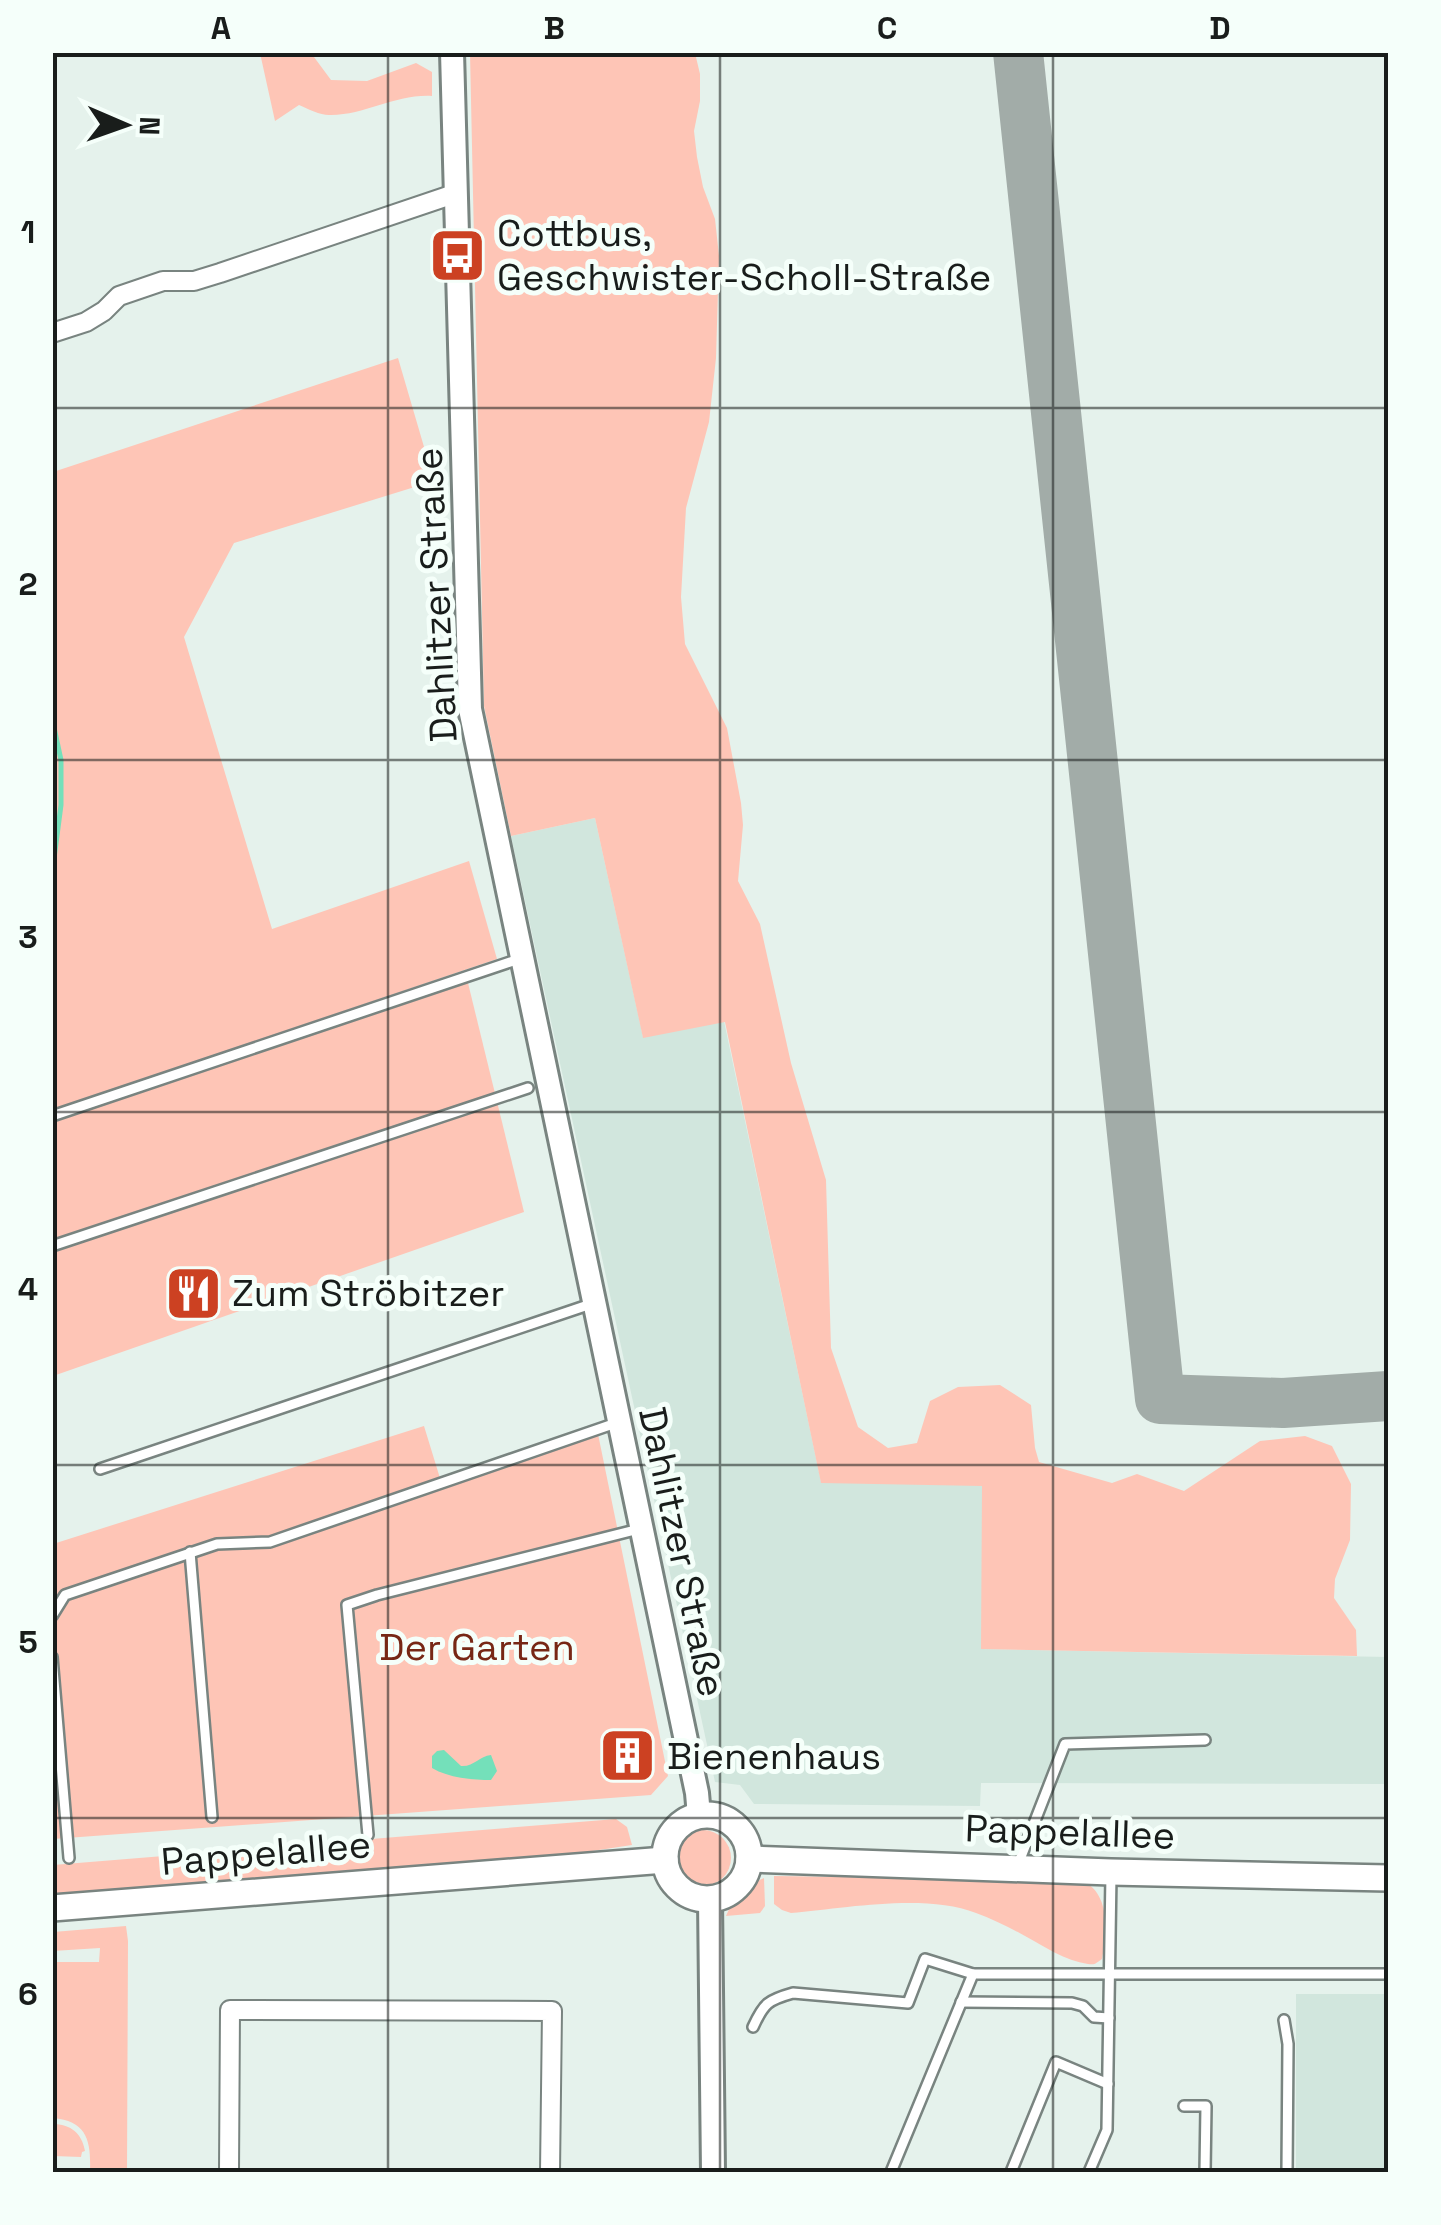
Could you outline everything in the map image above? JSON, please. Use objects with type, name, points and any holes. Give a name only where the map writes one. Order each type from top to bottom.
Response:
[{"type":"main road","points":[[700,1816],[725,1820],[737,1828],[749,1859],[745,1876],[736,1888],[710,1900],[694,1898],[680,1890],[664,1860],[676,1828],[700,1816]]},
{"type":"main road","name":"Pappelallee","points":[[749,1859],[1388,1878]]},
{"type":"main road","name":"Pappelallee","points":[[52,1908],[664,1860]]},
{"type":"street","name":"Dahlitzer Straße","points":[[452,52],[470,709],[700,1816]]},
{"type":"street","points":[[52,333],[86,322],[119,296],[163,281],[194,281],[220,274],[457,194]]},
{"type":"street","points":[[710,1900],[713,2172]]},
{"type":"street","points":[[228,2172],[230,2010],[386,2009],[552,2011],[550,2172]]},
{"type":"lane","points":[[52,1116],[521,958]]},
{"type":"lane","points":[[52,1246],[528,1088]]},
{"type":"lane","points":[[100,1469],[593,1303]]},
{"type":"lane","points":[[52,1599],[217,1544],[270,1542],[618,1422]]},
{"type":"lane","points":[[368,1835],[347,1605],[641,1528]]},
{"type":"lane","points":[[190,1552],[212,1816]]},
{"type":"lane","points":[[52,1616],[65,1595]]},
{"type":"lane","points":[[52,1656],[68,1858]]},
{"type":"lane","points":[[1017,1867],[1065,1744],[1205,1740]]},
{"type":"lane","points":[[1090,2172],[1107,2130],[1111,1872]]},
{"type":"lane","points":[[753,2027],[762,2006],[793,1993],[908,2003],[924,1959],[972,1974],[1388,1974]]},
{"type":"lane","points":[[891,2172],[972,1974]]},
{"type":"lane","points":[[962,2002],[1072,2003],[1082,2006],[1094,2018],[1109,2018]]},
{"type":"lane","points":[[1284,2020],[1288,2044],[1287,2172]]},
{"type":"lane","points":[[1011,2172],[1056,2062],[1108,2084]]},
{"type":"lane","points":[[1184,2106],[1206,2106],[1205,2172]]},
{"type":"shaded area","points":[[595,818],[643,1037],[724,1021],[821,1482],[983,1485],[982,1649],[1388,1657],[1388,1784],[981,1783],[980,1806],[754,1804],[740,1785],[715,1782],[511,836]]},
{"type":"shaded area","points":[[444,1750],[461,1766],[491,1755],[497,1771],[491,1780],[461,1778],[432,1768],[432,1756]]},
{"type":"shaded area","points":[[1296,1994],[1388,1994],[1388,2172],[1296,2172]]},
{"type":"green space","points":[[260,53],[311,53],[331,80],[367,81],[416,63],[432,72],[432,96],[329,115],[299,105],[275,121]]},
{"type":"green space","points":[[470,53],[695,53],[700,74],[694,131],[697,157],[715,219],[719,256],[716,358],[709,422],[686,508],[681,597],[685,644],[727,728],[743,825],[738,881],[760,924],[791,1063],[826,1180],[831,1348],[858,1427],[888,1448],[917,1443],[930,1401],[958,1387],[1000,1385],[1031,1405],[1039,1462],[1112,1483],[1137,1474],[1184,1491],[1260,1441],[1305,1436],[1332,1446],[1351,1484],[1350,1540],[1335,1579],[1334,1598],[1356,1630],[1357,1656],[981,1649],[982,1486],[821,1483],[725,1022],[643,1038],[595,818],[511,836],[484,706]]},
{"type":"green space","points":[[398,358],[434,481],[234,543],[184,637],[272,929],[469,861],[497,959],[53,1110],[53,472]]},
{"type":"green space","points":[[468,983],[524,1212],[53,1376],[52,1122]]},
{"type":"green space","name":"Der Garten","points":[[424,1426],[443,1488],[598,1434],[668,1776],[651,1795],[53,1839],[53,1544]]},
{"type":"green space","points":[[616,1819],[627,1827],[632,1845],[519,1862],[53,1898],[53,1865]]},
{"type":"green space","points":[[703,1830],[723,1838],[731,1858],[723,1878],[703,1886],[683,1878],[675,1858],[683,1838]]},
{"type":"green space","points":[[774,1876],[1081,1880],[1098,1894],[1105,1914],[1102,1959],[1093,1964],[1071,1960],[994,1921],[956,1907],[910,1903],[791,1913],[774,1904]]},
{"type":"green space","points":[[764,1878],[765,1906],[760,1913],[726,1916],[741,1893]]},
{"type":"green space","points":[[126,1926],[127,2172],[90,2172],[85,2135],[74,2123],[53,2118],[52,1962],[99,1962],[100,1948],[53,1951],[53,1932]]},
{"type":"green space","points":[[53,2124],[70,2128],[78,2135],[85,2151],[81,2157],[53,2156]]},
{"type":"waterway","points":[[52,718],[61,760],[61,805],[52,874]]},
{"type":"taxiway","points":[[1018,52],[1160,1399],[1283,1403],[1388,1396]]},
{"type":"place","name":"Cottbus, Geschwister-Scholl-Straße","points":[[458,255]]},
{"type":"place","name":"Zum Ströbitzer","points":[[193,1293]]},
{"type":"place","name":"Bienenhaus","points":[[628,1756]]}]
